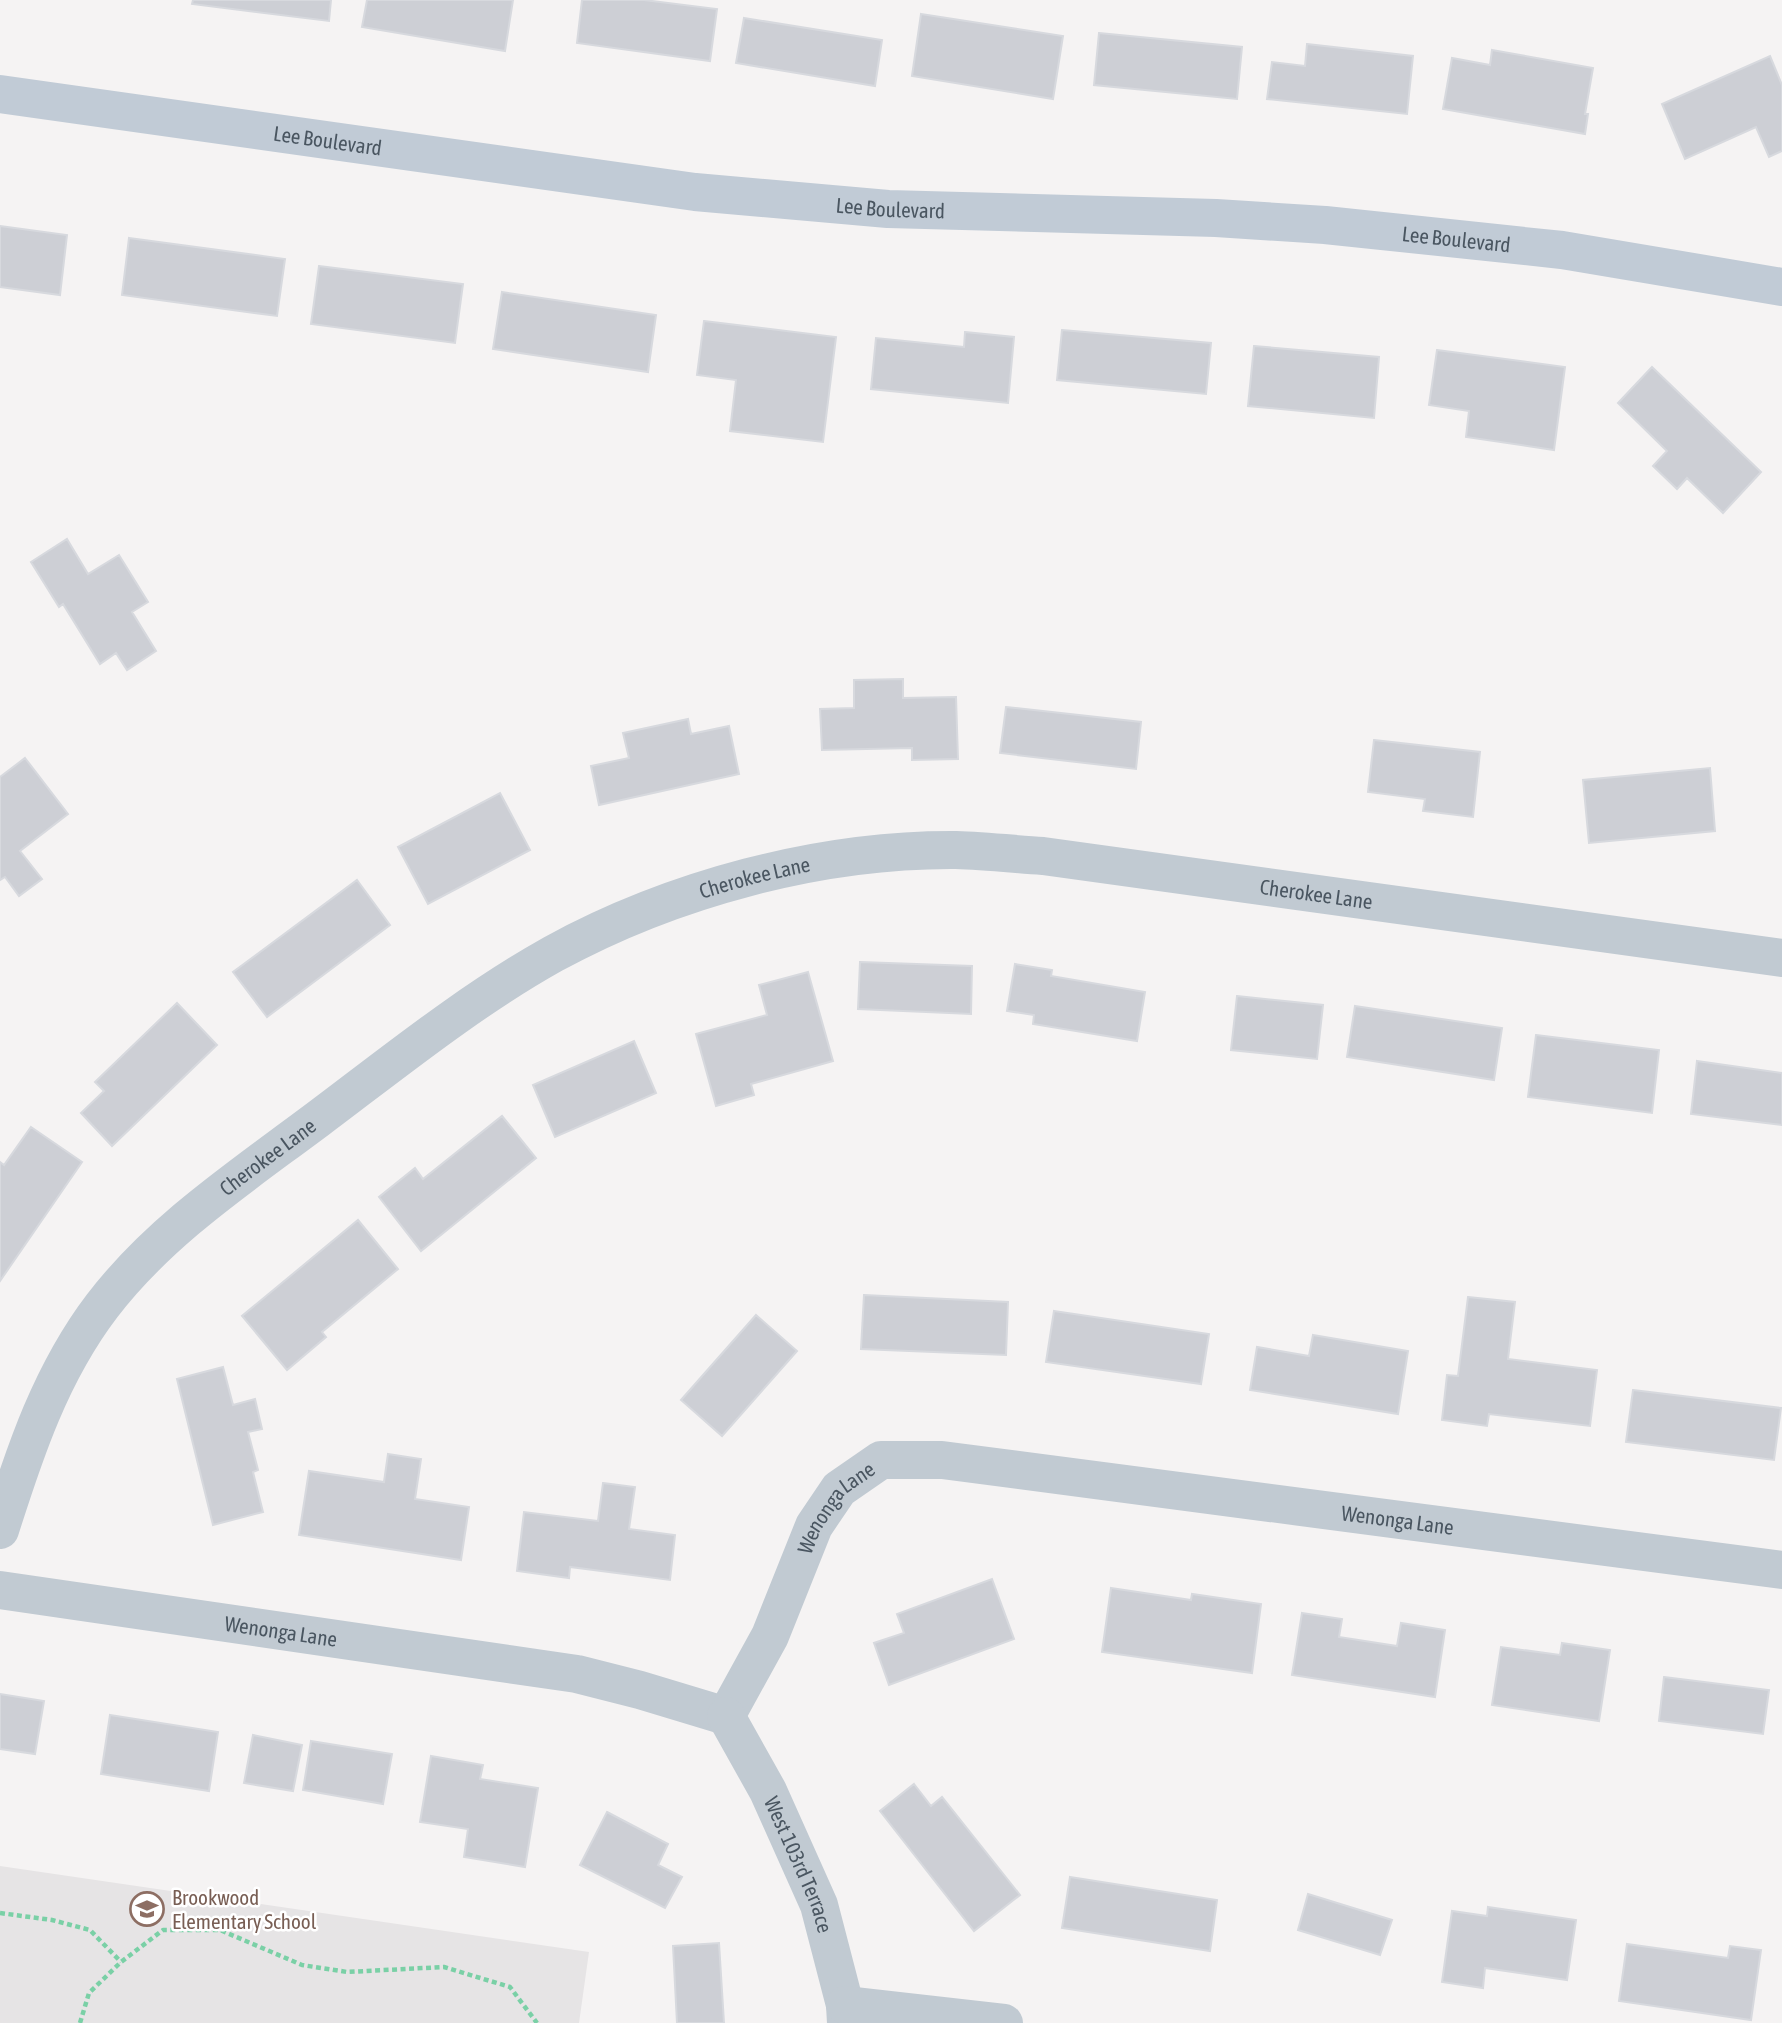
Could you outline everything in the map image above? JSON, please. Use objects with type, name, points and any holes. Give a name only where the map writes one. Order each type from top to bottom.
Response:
[{"type":"street","name":"Lee Boulevard","points":[[0,93],[695,192],[888,209],[1216,218],[1325,225],[1562,250],[1782,287]]},
{"type":"street","name":"Cherokee Lane","points":[[0,1530],[30,1437],[63,1366],[102,1306],[156,1246],[226,1188],[454,1017],[553,955],[590,936],[641,912],[733,881],[789,868],[878,854],[956,850],[1043,856],[1782,958]]},
{"type":"street","name":"Wenonga Lane","points":[[0,1590],[578,1674],[726,1716],[770,1636],[799,1557],[814,1526],[839,1489],[881,1460],[942,1460],[1782,1570]]},
{"type":"street","name":"West 103rd Terrace","points":[[726,1716],[768,1791],[819,1905],[846,2014]]},
{"type":"street","points":[[846,2014],[1004,2023]]},
{"type":"path","points":[[0,1913],[52,1920],[90,1930],[121,1962]]},
{"type":"path","points":[[80,2023],[89,1993],[121,1962],[163,1930],[220,1930],[302,1965],[347,1972],[444,1967],[510,1987],[537,2023]]},
{"type":"shaded area","name":"Brookwood Elementary School","points":[[0,1866],[589,1952],[579,2023],[0,2023]]},
{"type":"building","points":[[193,0],[331,0],[329,21],[192,4]]},
{"type":"building","points":[[367,0],[513,0],[505,51],[362,27]]},
{"type":"building","points":[[582,0],[644,0],[717,9],[710,61],[577,43]]},
{"type":"building","points":[[921,14],[1063,36],[1053,99],[912,76]]},
{"type":"building","points":[[744,18],[882,40],[875,86],[736,63]]},
{"type":"building","points":[[1099,33],[1242,47],[1237,99],[1094,85]]},
{"type":"building","points":[[1307,44],[1413,56],[1407,114],[1267,99],[1272,62],[1305,66]]},
{"type":"building","points":[[1492,50],[1593,68],[1585,114],[1588,114],[1585,134],[1443,109],[1452,58],[1490,65]]},
{"type":"building","points":[[1770,56],[1782,85],[1782,151],[1769,157],[1756,127],[1685,159],[1662,104]]},
{"type":"building","points":[[0,226],[67,235],[60,295],[0,287]]},
{"type":"building","points":[[129,238],[285,259],[277,316],[122,295]]},
{"type":"building","points":[[319,266],[463,284],[455,343],[311,324]]},
{"type":"building","points":[[502,292],[656,315],[648,372],[493,349]]},
{"type":"building","points":[[704,321],[836,337],[823,442],[730,431],[736,380],[697,375]]},
{"type":"building","points":[[1062,330],[1211,343],[1206,394],[1057,380]]},
{"type":"building","points":[[965,332],[1014,337],[1008,403],[871,389],[876,338],[964,347]]},
{"type":"building","points":[[1254,346],[1379,357],[1374,418],[1248,406]]},
{"type":"building","points":[[1437,350],[1565,367],[1554,450],[1466,437],[1469,411],[1429,405]]},
{"type":"building","points":[[1652,367],[1761,472],[1723,513],[1687,478],[1677,489],[1653,466],[1667,451],[1618,403]]},
{"type":"building","points":[[67,539],[88,574],[119,555],[148,602],[132,612],[156,651],[127,670],[116,653],[100,664],[63,604],[59,607],[31,562]]},
{"type":"building","points":[[903,679],[903,698],[956,697],[958,759],[912,760],[912,748],[822,750],[820,709],[854,708],[854,680]]},
{"type":"building","points":[[1006,707],[1141,722],[1136,769],[1000,753]]},
{"type":"building","points":[[688,719],[691,734],[729,726],[739,774],[599,805],[591,766],[629,758],[623,733]]},
{"type":"building","points":[[1374,740],[1480,752],[1473,817],[1423,811],[1425,799],[1368,792]]},
{"type":"building","points":[[25,758],[68,814],[20,851],[42,879],[19,896],[5,877],[0,880],[0,777]]},
{"type":"building","points":[[1710,768],[1715,831],[1589,843],[1583,780]]},
{"type":"building","points":[[500,793],[530,850],[428,904],[398,847]]},
{"type":"building","points":[[357,880],[390,925],[267,1017],[233,972]]},
{"type":"building","points":[[860,962],[972,966],[971,1014],[858,1009]]},
{"type":"building","points":[[1015,964],[1052,970],[1051,976],[1145,992],[1137,1041],[1033,1024],[1034,1015],[1007,1011]]},
{"type":"building","points":[[808,972],[833,1061],[751,1084],[754,1095],[716,1106],[696,1034],[767,1015],[759,985]]},
{"type":"building","points":[[1237,996],[1323,1005],[1317,1059],[1231,1050]]},
{"type":"building","points":[[177,1003],[217,1045],[112,1146],[81,1113],[104,1091],[95,1082]]},
{"type":"building","points":[[1355,1006],[1502,1028],[1494,1080],[1347,1057]]},
{"type":"building","points":[[1536,1035],[1659,1050],[1652,1113],[1528,1097]]},
{"type":"building","points":[[634,1041],[656,1093],[555,1137],[533,1085]]},
{"type":"building","points":[[1697,1061],[1782,1073],[1782,1125],[1691,1114]]},
{"type":"building","points":[[502,1116],[536,1158],[421,1251],[379,1197],[415,1168],[423,1179]]},
{"type":"building","points":[[31,1127],[82,1162],[0,1281],[0,1162],[4,1165]]},
{"type":"building","points":[[358,1220],[398,1269],[322,1332],[326,1337],[287,1370],[242,1316]]},
{"type":"building","points":[[864,1295],[1008,1302],[1006,1355],[861,1349]]},
{"type":"building","points":[[1468,1297],[1515,1302],[1508,1359],[1597,1370],[1590,1426],[1489,1414],[1487,1426],[1442,1420],[1447,1375],[1458,1376]]},
{"type":"building","points":[[1054,1311],[1209,1334],[1201,1384],[1046,1362]]},
{"type":"building","points":[[756,1315],[797,1351],[722,1436],[681,1400]]},
{"type":"building","points":[[1313,1335],[1408,1351],[1398,1414],[1250,1390],[1257,1347],[1309,1356]]},
{"type":"building","points":[[223,1367],[233,1405],[255,1399],[262,1429],[248,1432],[258,1470],[253,1472],[263,1512],[213,1525],[177,1379]]},
{"type":"building","points":[[1633,1390],[1781,1408],[1774,1460],[1626,1442]]},
{"type":"building","points":[[388,1454],[421,1459],[415,1499],[469,1507],[461,1560],[299,1535],[309,1471],[384,1482]]},
{"type":"building","points":[[603,1483],[635,1487],[629,1529],[675,1535],[670,1580],[570,1567],[569,1578],[517,1571],[524,1512],[598,1521]]},
{"type":"building","points":[[992,1579],[1014,1639],[889,1685],[874,1643],[904,1633],[897,1614]]},
{"type":"building","points":[[1111,1588],[1191,1600],[1192,1594],[1261,1604],[1252,1673],[1102,1652]]},
{"type":"building","points":[[1302,1613],[1342,1619],[1339,1637],[1397,1646],[1401,1623],[1445,1630],[1435,1697],[1292,1675]]},
{"type":"building","points":[[1562,1643],[1610,1650],[1599,1721],[1492,1705],[1501,1647],[1560,1655]]},
{"type":"building","points":[[1664,1677],[1769,1690],[1763,1734],[1659,1721]]},
{"type":"building","points":[[0,1694],[44,1701],[35,1754],[0,1749]]},
{"type":"building","points":[[110,1715],[218,1732],[209,1791],[101,1774]]},
{"type":"building","points":[[253,1735],[302,1745],[293,1791],[244,1783]]},
{"type":"building","points":[[311,1741],[392,1754],[383,1804],[303,1790]]},
{"type":"building","points":[[431,1756],[483,1765],[480,1779],[538,1788],[525,1867],[464,1857],[468,1829],[420,1822]]},
{"type":"building","points":[[914,1784],[931,1806],[942,1797],[1020,1895],[974,1931],[880,1811]]},
{"type":"building","points":[[607,1812],[668,1844],[658,1865],[682,1877],[665,1908],[580,1865]]},
{"type":"building","points":[[1070,1877],[1217,1900],[1210,1951],[1062,1928]]},
{"type":"building","points":[[1308,1894],[1392,1920],[1380,1955],[1298,1930]]},
{"type":"building","points":[[1488,1907],[1576,1920],[1567,1980],[1485,1968],[1483,1988],[1442,1982],[1452,1911],[1487,1916]]},
{"type":"building","points":[[719,1943],[724,2023],[677,2023],[673,1946]]},
{"type":"building","points":[[1627,1944],[1728,1958],[1730,1946],[1761,1950],[1751,2020],[1619,2001]]},
{"type":"place","name":"Brookwood Elementary School","points":[[147,1909]]}]
